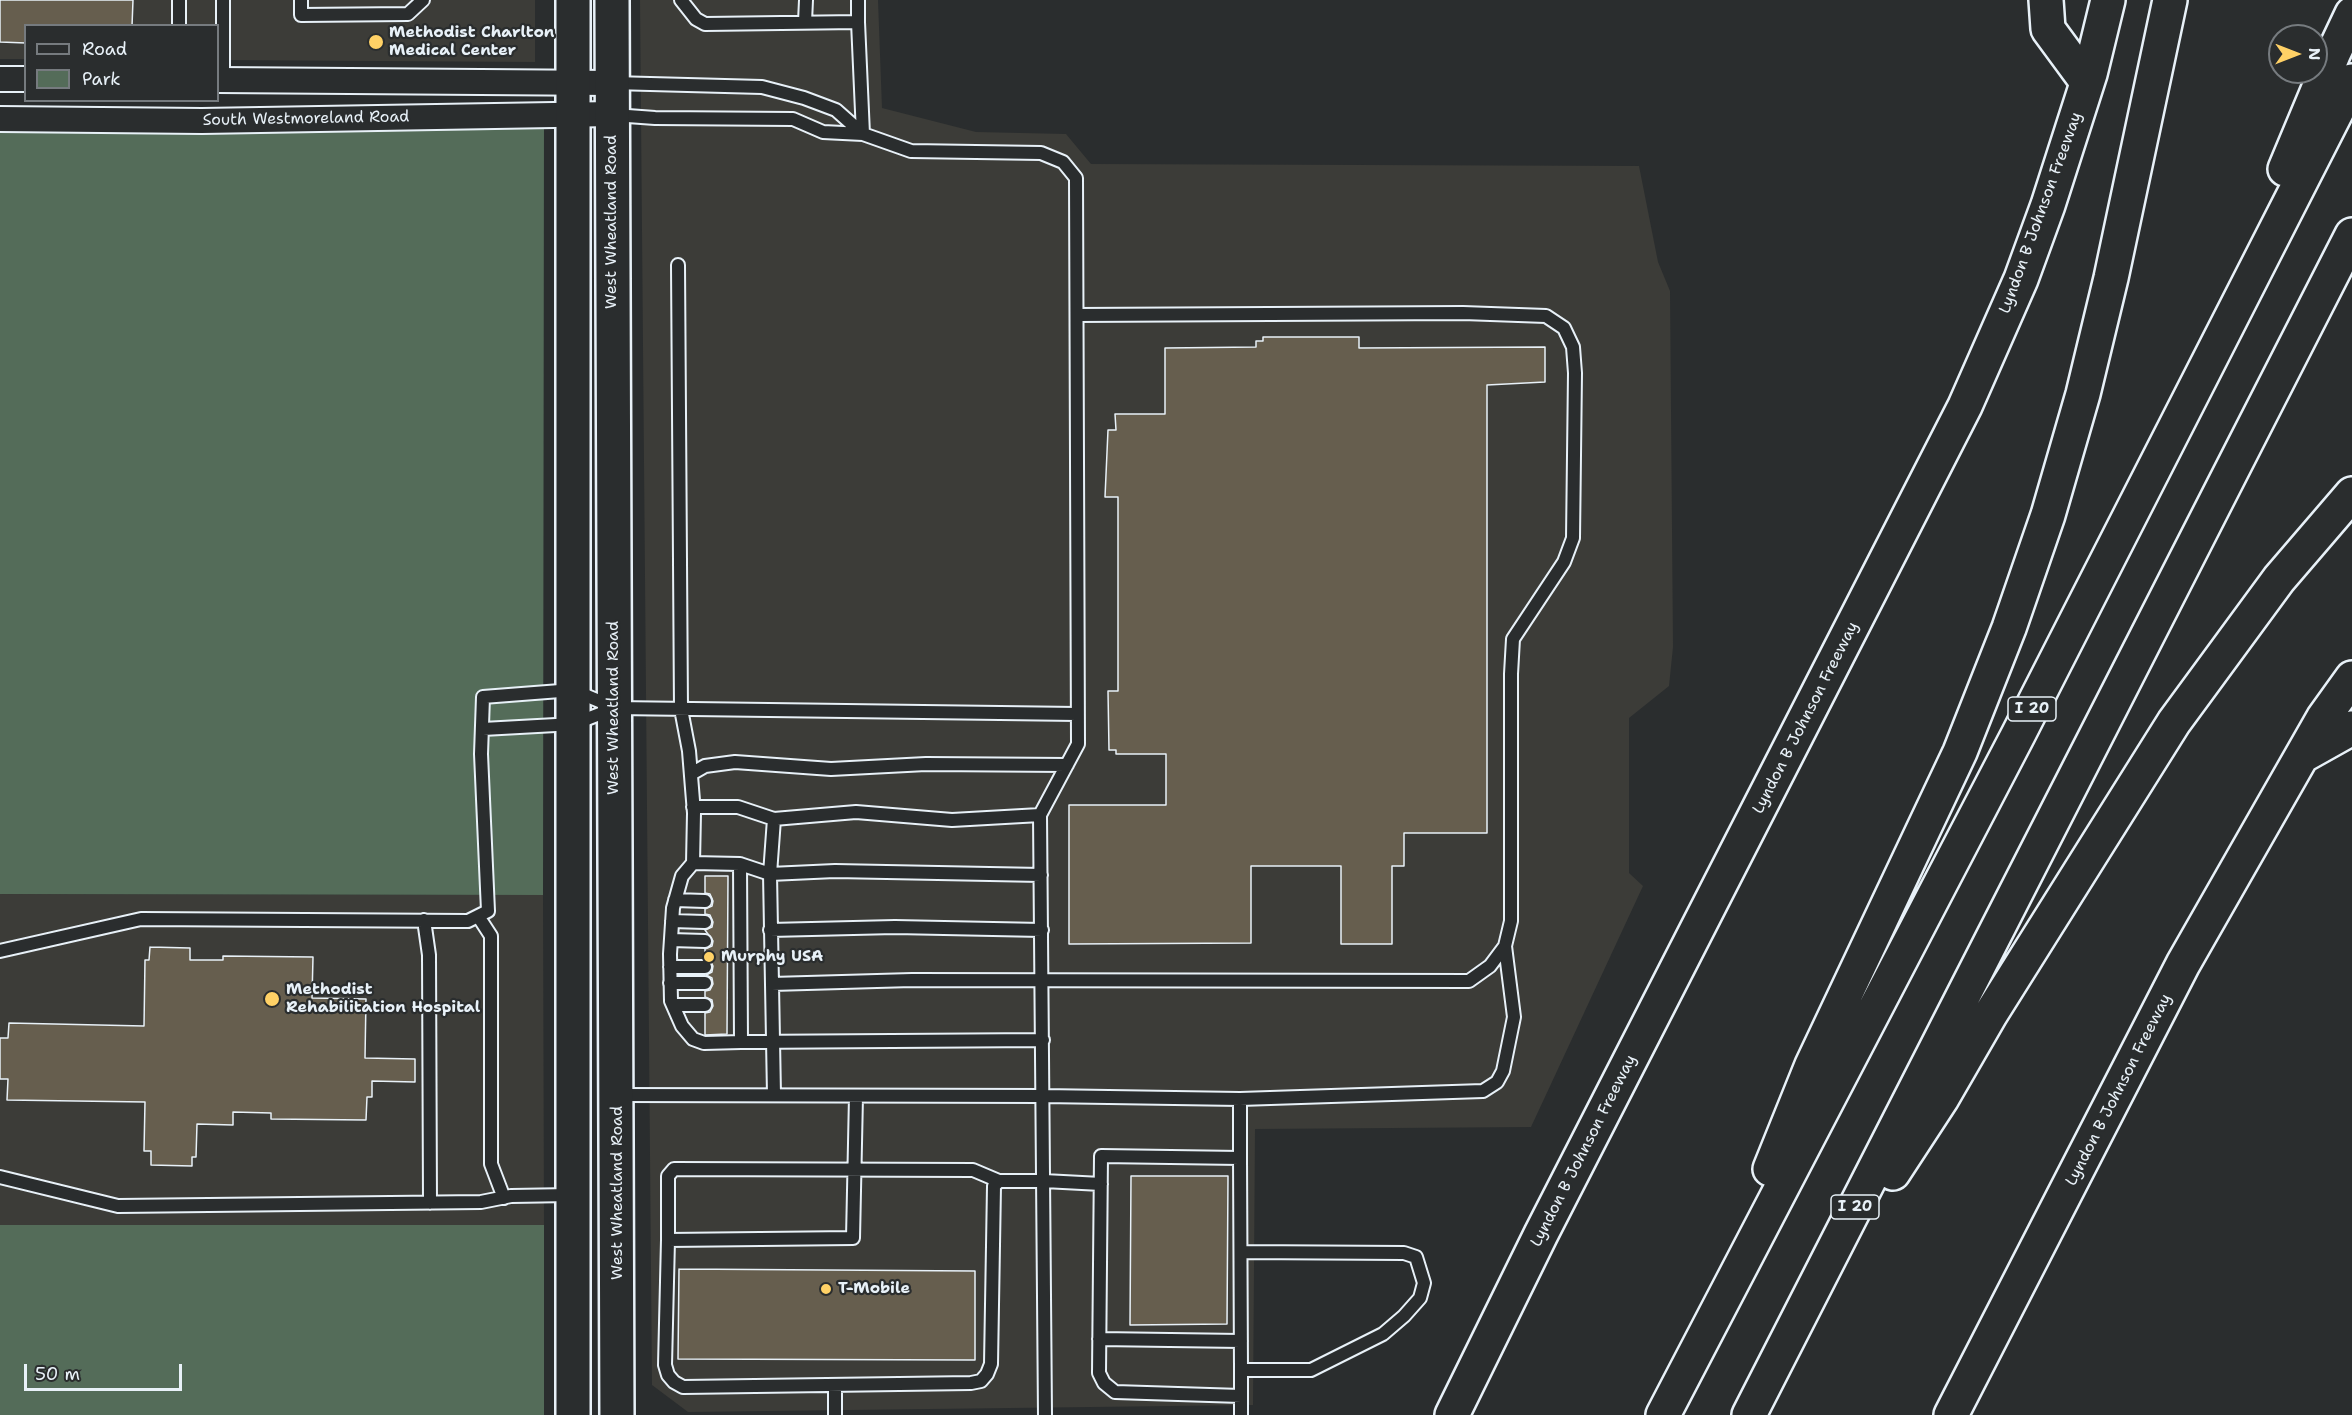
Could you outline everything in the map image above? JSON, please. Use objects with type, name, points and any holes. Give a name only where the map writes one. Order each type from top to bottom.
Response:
[{"type":"main road","points":[[573,0],[573,1415]]},
{"type":"main road","name":"West Wheatland Road","points":[[612,0],[618,1095],[617,1415]]},
{"type":"main road","points":[[2046,0],[2048,30],[2087,82]]},
{"type":"main road","name":"Lyndon B Johnson Freeway","points":[[1452,1415],[1541,1234],[1965,406],[2021,279],[2048,204],[2087,82],[2108,0]]},
{"type":"main road","points":[[1704,1333],[1812,1065],[1960,752],[2009,628],[2048,514],[2083,394],[2111,278],[2170,0]]},
{"type":"main road","points":[[2189,399],[2352,14]]},
{"type":"main road","name":"I 20","points":[[1663,1415],[1704,1333],[1879,1004],[2352,81]]},
{"type":"main road","name":"I 20","points":[[1749,1415],[2352,236]]},
{"type":"main road","points":[[2253,429],[2352,287]]},
{"type":"main road","points":[[1791,1331],[1942,1098],[1990,1015],[2174,722],[2278,579],[2352,494]]},
{"type":"main road","name":"Lyndon B Johnson Freeway","points":[[1951,1415],[2183,964],[2301,757],[2338,722],[2352,678]]},
{"type":"street","points":[[0,79],[24,79]]},
{"type":"street","name":"South Westmoreland Road","points":[[219,95],[573,98]]},
{"type":"street","name":"South Westmoreland Road","points":[[219,95],[612,98]]},
{"type":"street","name":"South Westmoreland Road","points":[[0,119],[149,102]]},
{"type":"lane","points":[[179,0],[179,24]]},
{"type":"lane","points":[[219,29],[223,0]]},
{"type":"lane","points":[[301,0],[301,15],[408,14],[423,0]]},
{"type":"lane","points":[[681,0],[696,19],[705,24],[858,22]]},
{"type":"lane","points":[[805,22],[806,0]]},
{"type":"lane","points":[[858,0],[863,134]]},
{"type":"lane","points":[[612,98],[762,87],[804,98],[836,110],[863,134]]},
{"type":"lane","points":[[612,98],[655,118],[793,119],[823,132],[863,134],[911,151],[1041,153],[1063,162],[1077,178],[1078,744],[1040,815],[1045,1415]]},
{"type":"lane","points":[[678,265],[681,709],[689,751],[693,807],[693,863],[682,876],[675,900],[671,940],[670,983],[673,1005],[682,1026],[693,1039],[704,1043],[1043,1041]]},
{"type":"lane","points":[[618,1095],[1240,1099],[1483,1091],[1497,1082],[1503,1071],[1514,1017],[1505,946],[1511,921],[1513,639],[1564,562],[1573,538],[1575,373],[1573,347],[1564,328],[1546,316],[1463,313],[1077,315]]},
{"type":"lane","points":[[0,951],[141,919],[468,921],[488,911],[481,754],[483,697],[573,690],[615,708]]},
{"type":"lane","points":[[483,729],[574,724],[615,708],[1077,714]]},
{"type":"lane","points":[[691,774],[705,766],[735,762],[831,769],[926,764],[1067,765]]},
{"type":"lane","points":[[693,807],[738,807],[774,819],[856,812],[952,820],[1040,815]]},
{"type":"lane","points":[[774,819],[770,874],[770,930],[774,1095]]},
{"type":"lane","points":[[693,863],[740,864],[770,874],[835,870],[1041,875]]},
{"type":"lane","points":[[740,864],[734,902],[734,982],[740,1006],[741,1042]]},
{"type":"lane","points":[[675,900],[705,901]]},
{"type":"lane","points":[[478,916],[490,936],[490,1164],[504,1198]]},
{"type":"lane","points":[[424,920],[429,967],[430,1203]]},
{"type":"lane","points":[[672,921],[705,922]]},
{"type":"lane","points":[[770,930],[895,927],[1042,930]]},
{"type":"lane","points":[[671,940],[705,940]]},
{"type":"lane","points":[[772,984],[912,980],[1468,981],[1490,966],[1505,946]]},
{"type":"lane","points":[[670,967],[705,967]]},
{"type":"lane","points":[[670,983],[705,983]]},
{"type":"lane","points":[[673,1005],[705,1005]]},
{"type":"lane","points":[[727,1006],[740,1006]]},
{"type":"lane","points":[[668,1240],[853,1238],[856,1096]]},
{"type":"lane","points":[[1240,1099],[1241,1415]]},
{"type":"lane","points":[[1240,1158],[1101,1156],[1099,1373],[1104,1383],[1115,1392],[1241,1396]]},
{"type":"lane","points":[[999,1181],[994,1186],[991,1364],[981,1381],[835,1386],[683,1387],[674,1382],[668,1374],[665,1365],[668,1176],[674,1169],[973,1170],[999,1181],[1101,1184]]},
{"type":"lane","points":[[0,1177],[118,1206],[481,1202],[504,1198],[572,1195]]},
{"type":"lane","points":[[1241,1252],[1404,1253],[1416,1257],[1424,1283],[1420,1298],[1383,1334],[1311,1370],[1241,1370]]},
{"type":"lane","points":[[1099,1339],[1241,1341]]},
{"type":"lane","points":[[834,1415],[835,1386]]},
{"type":"shaded area","name":"Methodist Charlton Medical Center","points":[[0,0],[535,0],[535,62],[219,60],[219,24],[24,24],[24,59],[0,59]]},
{"type":"shaded area","points":[[640,0],[878,0],[882,108],[976,132],[1066,134],[1091,164],[1639,166],[1658,262],[1670,291],[1673,647],[1669,686],[1629,718],[1629,873],[1643,886],[1531,1127],[1255,1129],[1253,1405],[688,1412],[652,1385]]},
{"type":"shaded area","name":"Methodist Rehabilitation Hospital","points":[[0,894],[543,895],[544,1225],[0,1225]]},
{"type":"green space","points":[[544,115],[543,895],[0,894],[0,116]]},
{"type":"green space","points":[[0,1225],[544,1225],[544,1415],[0,1415]]},
{"type":"building","points":[[0,0],[133,0],[132,24],[24,24],[24,43],[0,42]]},
{"type":"building","points":[[1263,337],[1359,337],[1359,348],[1545,347],[1545,382],[1487,385],[1487,833],[1404,833],[1404,866],[1392,866],[1392,944],[1341,944],[1341,866],[1251,866],[1251,943],[1069,944],[1069,805],[1166,805],[1166,754],[1116,754],[1116,750],[1109,750],[1108,691],[1118,691],[1118,497],[1105,497],[1108,430],[1116,430],[1115,414],[1165,414],[1165,348],[1256,347],[1256,341],[1263,341]]},
{"type":"building","name":"Murphy USA","points":[[705,876],[728,876],[727,1034],[705,1035],[705,1013],[710,1012],[713,1006],[712,1000],[705,997],[705,991],[710,990],[713,984],[712,978],[706,975],[712,972],[713,966],[710,960],[705,959],[705,949],[712,946],[713,941],[705,930],[712,927],[713,922],[710,915],[705,914],[705,909],[712,906],[713,901],[710,894],[705,893]]},
{"type":"building","points":[[150,947],[190,948],[190,960],[223,960],[223,956],[313,957],[312,998],[366,999],[365,1058],[415,1059],[415,1082],[372,1081],[372,1097],[367,1097],[366,1120],[271,1119],[271,1113],[233,1112],[233,1125],[197,1124],[196,1157],[192,1157],[192,1166],[151,1165],[151,1151],[144,1151],[145,1102],[7,1100],[8,1079],[0,1079],[0,1038],[8,1038],[9,1023],[144,1026],[145,960],[149,960]]},
{"type":"building","points":[[1131,1176],[1228,1176],[1227,1324],[1130,1325]]},
{"type":"building","points":[[679,1269],[975,1271],[975,1360],[678,1359]]},
{"type":"place","name":"Methodist Charlton Medical Center","points":[[376,42]]},
{"type":"place","name":"Murphy USA","points":[[709,957]]},
{"type":"place","name":"Methodist Rehabilitation Hospital","points":[[272,999]]},
{"type":"place","name":"T-Mobile","points":[[826,1289]]}]
